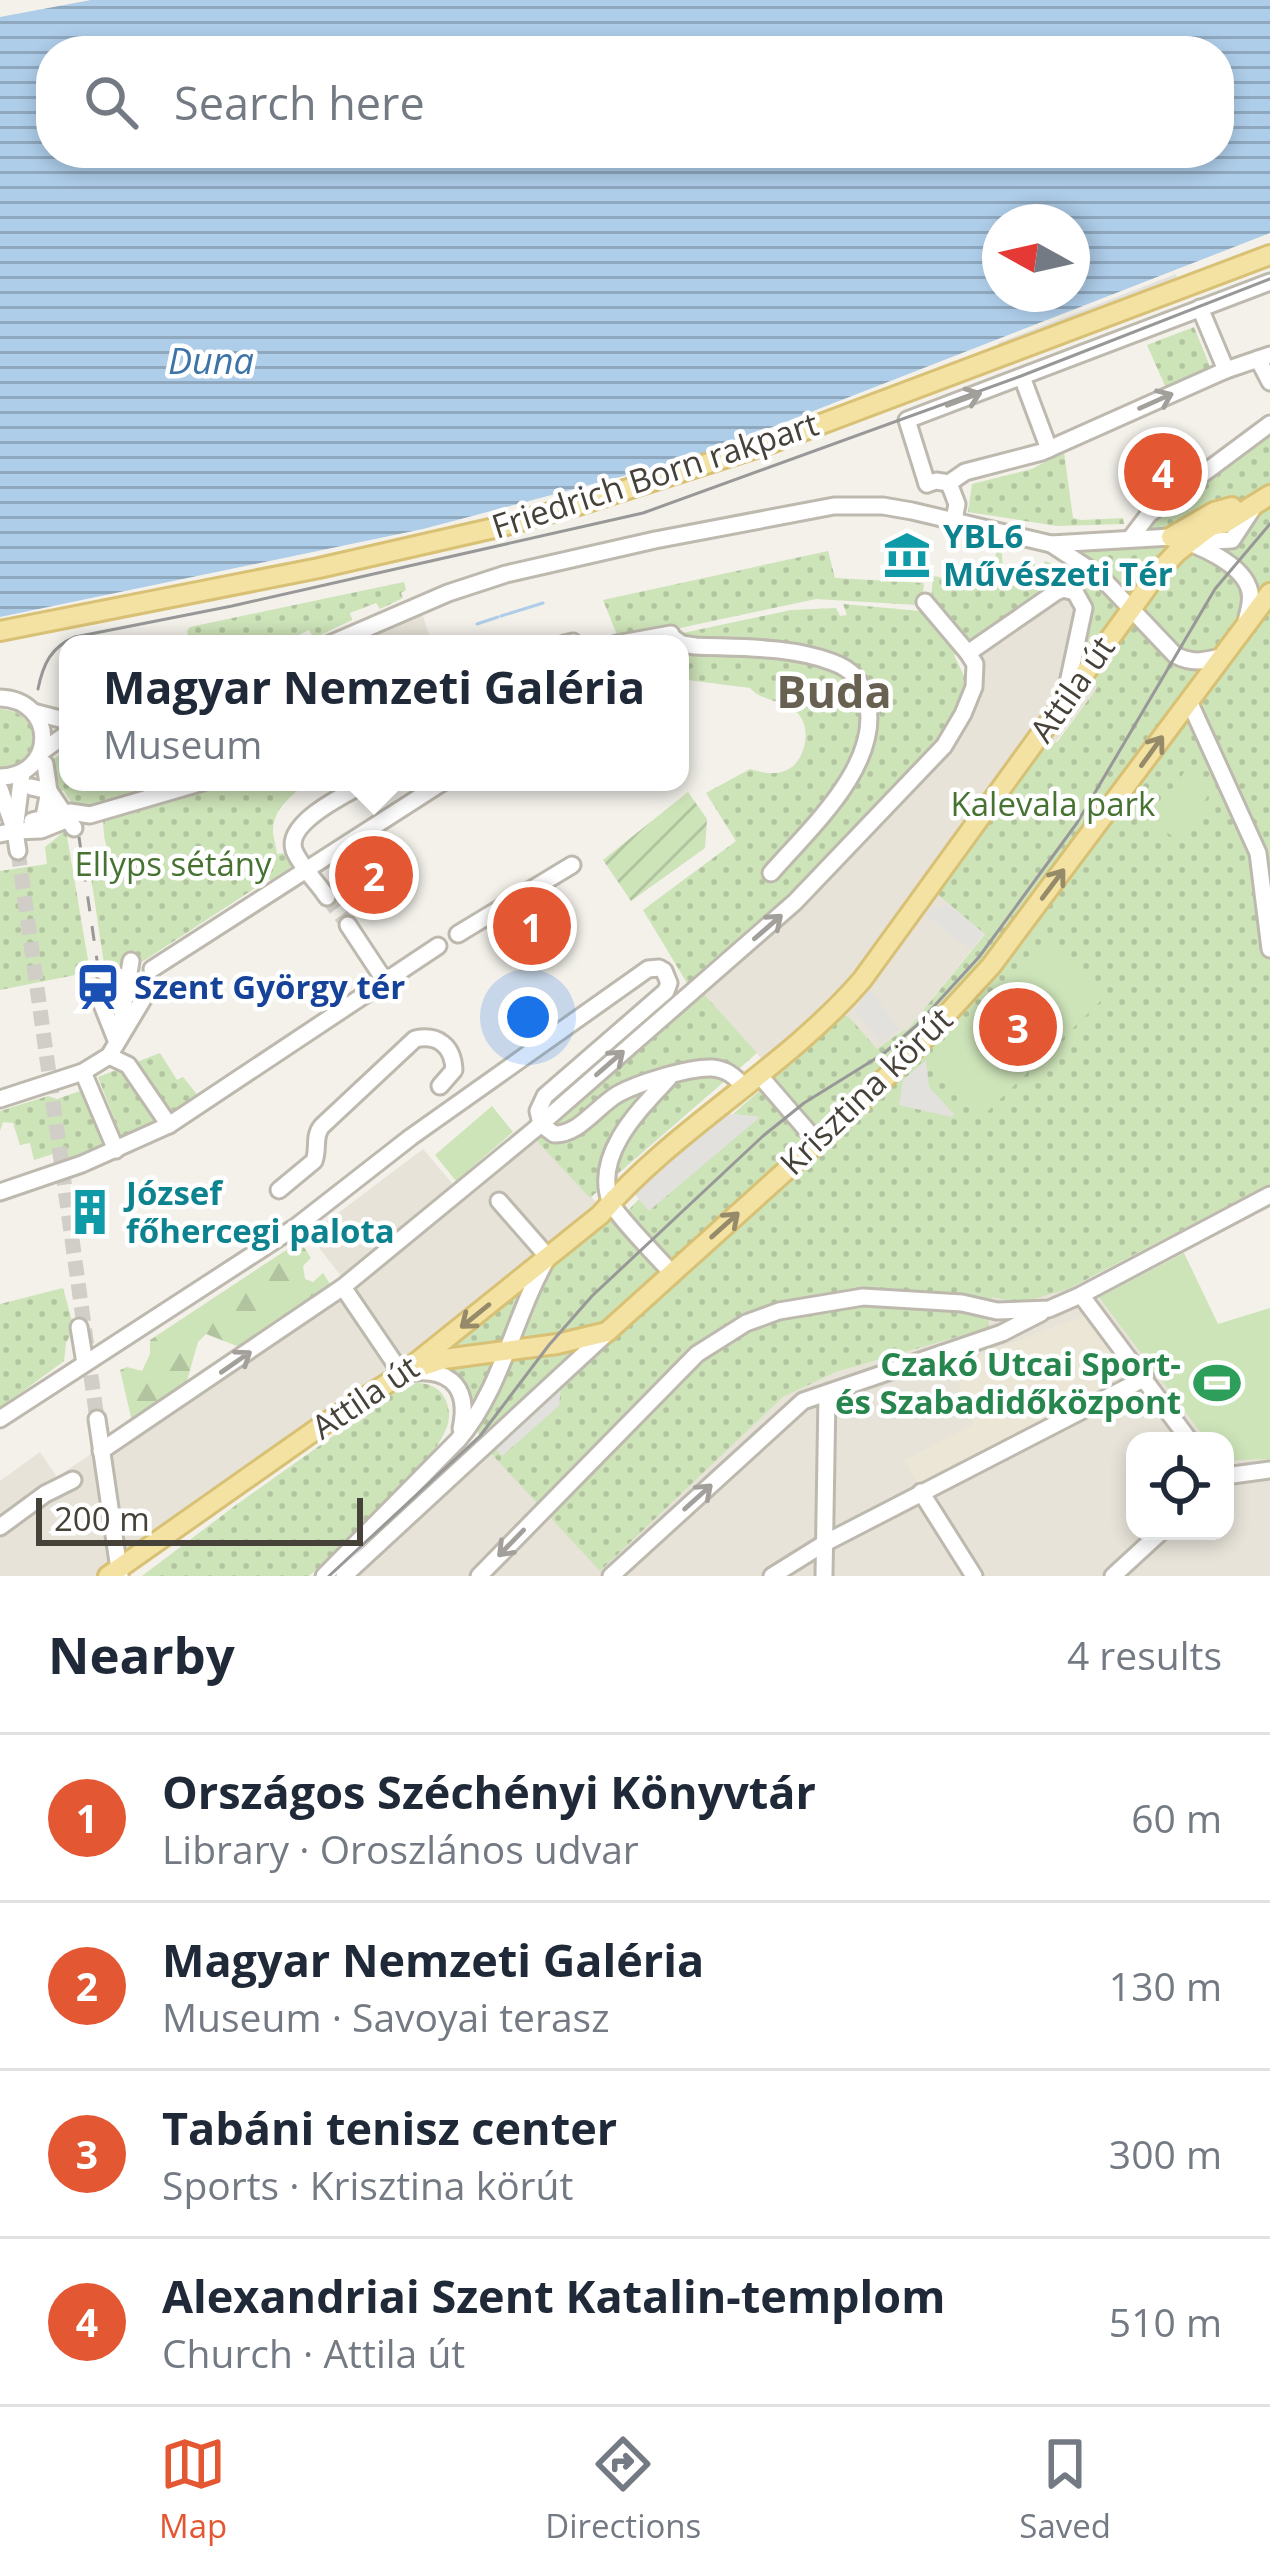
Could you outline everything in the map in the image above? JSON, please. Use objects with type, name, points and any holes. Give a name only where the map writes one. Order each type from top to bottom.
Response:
[{"type":"main road","name":"Friedrich Born rakpart","points":[[0,631],[319,568],[578,505],[757,448],[1270,255]]},
{"type":"main road","points":[[1180,539],[1214,512],[1251,501],[1270,482]]},
{"type":"main road","name":"Attila út","points":[[116,1574],[324,1424],[402,1374],[600,1215],[835,1010],[862,980],[1180,539],[1251,501]]},
{"type":"main road","name":"Krisztina körút","points":[[608,1332],[916,1048],[991,966],[1270,593]]},
{"type":"main road","points":[[402,1374],[444,1359],[608,1332]]},
{"type":"street","points":[[927,484],[907,420],[1270,281]]},
{"type":"street","points":[[1200,308],[1226,370]]},
{"type":"street","points":[[912,511],[927,484],[950,483],[965,472],[1049,448],[1226,370],[1264,357],[1270,382]]},
{"type":"street","points":[[1022,377],[1049,448]]},
{"type":"street","points":[[1130,539],[1148,514],[1270,424]]},
{"type":"street","points":[[950,483],[957,504],[954,520]]},
{"type":"street","points":[[350,635],[506,574],[834,506],[883,506],[935,515],[1052,544],[1232,540],[1251,501]]},
{"type":"street","points":[[1180,539],[1207,549],[1244,577],[1251,600],[1245,625]]},
{"type":"street","points":[[1052,544],[1100,576],[1180,657],[1201,662],[1221,657]]},
{"type":"street","points":[[968,652],[1056,592],[1076,592],[1084,608],[1064,700]]},
{"type":"street","points":[[101,1451],[343,1287],[542,1124],[781,915],[944,746],[960,721],[976,670],[968,652],[925,602]]},
{"type":"street","points":[[689,645],[804,654],[846,668],[862,686],[868,730],[843,789],[770,872]]},
{"type":"street","points":[[4,693],[33,712],[59,719]]},
{"type":"street","points":[[1189,700],[1258,854],[1270,949]]},
{"type":"street","points":[[33,712],[41,726],[54,814]]},
{"type":"street","points":[[8,832],[30,768],[59,742]]},
{"type":"street","points":[[0,777],[26,780],[54,814]]},
{"type":"street","points":[[0,789],[8,832],[18,851]]},
{"type":"street","points":[[8,832],[54,814],[90,815],[173,791]]},
{"type":"street","points":[[327,897],[295,852],[294,835],[352,791]]},
{"type":"street","points":[[152,969],[429,791]]},
{"type":"street","points":[[352,841],[362,858]]},
{"type":"street","points":[[458,934],[572,865]]},
{"type":"street","points":[[348,925],[385,981]]},
{"type":"street","points":[[0,1192],[116,1150],[169,1125],[438,946]]},
{"type":"street","points":[[128,979],[131,961]]},
{"type":"street","points":[[0,1419],[297,1226],[410,1137],[649,969],[669,966],[666,991],[545,1096],[538,1111],[542,1124],[554,1134],[565,1134],[613,1096],[712,1068],[752,1082],[817,1142]]},
{"type":"street","points":[[0,1099],[83,1072],[113,1049],[151,986],[104,972]]},
{"type":"street","points":[[99,997],[113,1049],[169,1125]]},
{"type":"street","points":[[280,1190],[314,1161],[318,1130],[415,1039],[438,1039],[454,1059],[454,1070],[440,1086]]},
{"type":"street","points":[[83,1072],[116,1150]]},
{"type":"street","points":[[670,1077],[643,1105],[614,1148],[609,1164],[610,1204],[672,1273]]},
{"type":"street","points":[[643,1105],[644,1084]]},
{"type":"street","points":[[611,1576],[803,1401],[1002,1333],[1270,1195]]},
{"type":"street","points":[[324,1576],[459,1438],[481,1406],[548,1257],[499,1201]]},
{"type":"street","points":[[347,1293],[402,1374],[430,1371],[457,1386],[465,1410],[459,1438]]},
{"type":"street","points":[[1081,1295],[1184,1432]]},
{"type":"street","points":[[479,1576],[697,1354],[746,1323],[779,1311],[863,1297],[952,1302],[997,1311],[1049,1310]]},
{"type":"street","points":[[79,1328],[85,1364]]},
{"type":"street","name":"Krisztina körút","points":[[344,1576],[608,1332]]},
{"type":"street","points":[[772,1576],[921,1492],[1145,1378]]},
{"type":"street","points":[[824,1576],[827,1394]]},
{"type":"street","points":[[97,1419],[116,1574]]},
{"type":"street","points":[[1234,1475],[1270,1470]]},
{"type":"street","points":[[0,1527],[73,1480]]},
{"type":"street","points":[[921,1492],[974,1576]]},
{"type":"street","points":[[1113,1576],[1152,1540]]},
{"type":"shaded area","points":[[1176,274],[1178,280],[1000,349],[998,343],[1078,312],[1090,312],[1090,307]]},
{"type":"shaded area","points":[[1059,593],[1078,603],[1068,663],[1094,679],[1098,687],[938,894],[985,933],[908,1029],[877,1050],[844,1016],[777,1076],[703,993],[772,932],[952,742],[976,652]]},
{"type":"shaded area","points":[[421,610],[429,635],[367,635]]},
{"type":"shaded area","points":[[945,903],[984,933],[971,950],[925,914],[933,905],[940,910]]},
{"type":"shaded area","points":[[869,989],[899,1029],[880,1043],[855,1010]]},
{"type":"shaded area","points":[[926,1060],[929,1087],[954,1114],[951,1117],[899,1105],[903,1080]]},
{"type":"shaded area","points":[[712,1112],[760,1117],[649,1211],[628,1186]]},
{"type":"shaded area","points":[[535,1139],[609,1215],[113,1576],[0,1576],[0,1481],[40,1452],[57,1477],[348,1285],[309,1235],[423,1149],[463,1196]]},
{"type":"shaded area","points":[[1087,1279],[1200,1432],[1126,1432],[1126,1540],[1234,1540],[1234,1461],[1270,1459],[1270,1576],[351,1576],[485,1447],[600,1570],[783,1397],[836,1372],[988,1328],[992,1297],[1068,1289]]},
{"type":"shaded area","points":[[1086,1315],[1130,1375],[918,1484],[905,1460],[974,1424],[951,1365]]},
{"type":"shaded area","points":[[561,1388],[559,1406],[502,1456],[494,1447],[551,1389]]},
{"type":"green space","points":[[1194,327],[1211,369],[1166,388],[1147,345]]},
{"type":"green space","name":"Kalevala park","points":[[1270,430],[1270,1184],[1068,1289],[1020,1303],[992,1297],[988,1328],[836,1372],[783,1397],[600,1571],[485,1447],[440,1369],[437,1353],[609,1215],[616,1223],[639,1199],[649,1210],[758,1117],[733,1114],[844,1016],[877,1049],[908,1029],[985,934],[937,894],[1048,744],[1057,742],[1097,688],[1094,679],[1101,669],[1080,653],[1080,589],[1061,581],[1046,586],[954,655],[967,682],[951,724],[788,898],[690,988],[643,910],[736,841],[706,793],[750,769],[774,773],[789,769],[806,737],[803,722],[783,704],[750,688],[689,680],[689,635],[673,635],[791,610],[836,608],[840,616],[847,615],[843,604],[920,611],[931,601],[933,576],[991,586],[997,547],[1004,583],[1018,586],[1031,558],[1035,566],[1043,568],[1045,561],[1064,568],[1068,546],[1139,542],[1154,519]]},
{"type":"green space","points":[[1064,452],[1073,518],[1123,518],[1124,524],[1057,526],[968,512],[972,484],[1032,469]]},
{"type":"green space","points":[[828,551],[835,578],[924,583],[922,602],[917,605],[816,599],[642,635],[617,635],[603,600]]},
{"type":"green space","points":[[404,582],[406,590],[401,593],[403,598],[380,609],[376,603],[350,613],[352,620],[320,635],[309,630],[299,635],[188,635],[190,627]]},
{"type":"green space","points":[[0,709],[25,719],[33,738],[25,758],[0,768]]},
{"type":"green space","name":"Ellyps sétány","points":[[59,755],[59,790],[47,767]]},
{"type":"green space","points":[[1187,767],[1215,784],[1180,841],[1153,824]]},
{"type":"green space","name":"Ellyps sétány","points":[[64,791],[297,791],[276,817],[273,833],[277,854],[283,853],[293,865],[274,882],[269,879],[145,960],[105,970],[88,857],[109,852],[102,809],[75,805]]},
{"type":"green space","points":[[688,792],[707,819],[705,848],[631,901],[603,860]]},
{"type":"green space","points":[[66,830],[90,972],[0,990],[0,871],[47,864],[45,847]]},
{"type":"green space","points":[[1052,939],[1107,995],[983,1116],[928,1060]]},
{"type":"green space","points":[[703,993],[757,1053],[590,1198],[535,1139]]},
{"type":"green space","points":[[160,1053],[177,1080],[183,1077],[200,1098],[122,1139],[98,1077]]},
{"type":"green space","points":[[83,1090],[111,1143],[59,1168],[53,1154],[34,1160],[30,1143],[20,1145],[13,1123],[3,1122],[0,1131],[0,1111]]},
{"type":"green space","points":[[492,1106],[513,1132],[456,1181],[435,1155]]},
{"type":"green space","points":[[300,1241],[311,1258],[303,1266],[305,1279],[313,1282],[323,1273],[332,1287],[256,1340],[237,1346],[206,1334],[198,1342],[186,1384],[132,1421],[120,1370],[142,1371],[150,1340]]},
{"type":"green space","name":"Czakó Utcai Sport- és Szabadidőközpont","points":[[1184,1253],[1218,1324],[1270,1308],[1270,1459],[1234,1461],[1234,1432],[1200,1432],[1099,1297]]},
{"type":"green space","points":[[63,1288],[74,1328],[64,1361],[0,1408],[0,1304]]},
{"type":"green space","points":[[416,1383],[430,1385],[444,1396],[449,1411],[446,1429],[422,1466],[385,1507],[309,1576],[142,1576],[391,1395]]},
{"type":"water","name":"Duna","points":[[91,0],[1270,0],[1270,233],[1090,303],[1090,204],[982,204],[982,312],[1067,312],[695,457],[423,529],[0,617],[0,17]]},
{"type":"waterway","points":[[501,616],[543,603]]},
{"type":"waterway","points":[[477,624],[498,617]]},
{"type":"tunnel","points":[[18,851],[97,1419]]},
{"type":"tunnel","points":[[327,897],[348,925]]},
{"type":"tram line","points":[[85,635],[643,513],[1021,376],[1270,279]]},
{"type":"tram line","points":[[329,1576],[480,1436],[592,1296],[763,1136],[916,1026],[979,957],[1077,823],[1215,589],[1270,524]]},
{"type":"tram line","points":[[38,689],[49,657],[59,647]]},
{"type":"railway","points":[[79,837],[99,974]]},
{"type":"place","name":"Alexandriai Szent Katalin-templom","points":[[1163,472]]},
{"type":"place","name":"YBL6 Művészeti Tér","points":[[907,555]]},
{"type":"place","name":"Magyar Nemzeti Galéria","points":[[374,875]]},
{"type":"place","name":"Országos Széchényi Könyvtár","points":[[532,926]]},
{"type":"place","name":"Szent György tér","points":[[98,987]]},
{"type":"place","name":"Tabáni tenisz center","points":[[1018,1027]]},
{"type":"place","name":"József főhercegi palota","points":[[90,1212]]},
{"type":"place","name":"Czakó Utcai Sport- és Szabadidőközpont","points":[[1217,1383]]},
{"type":"district","name":"Buda","points":[[834,692]]}]
